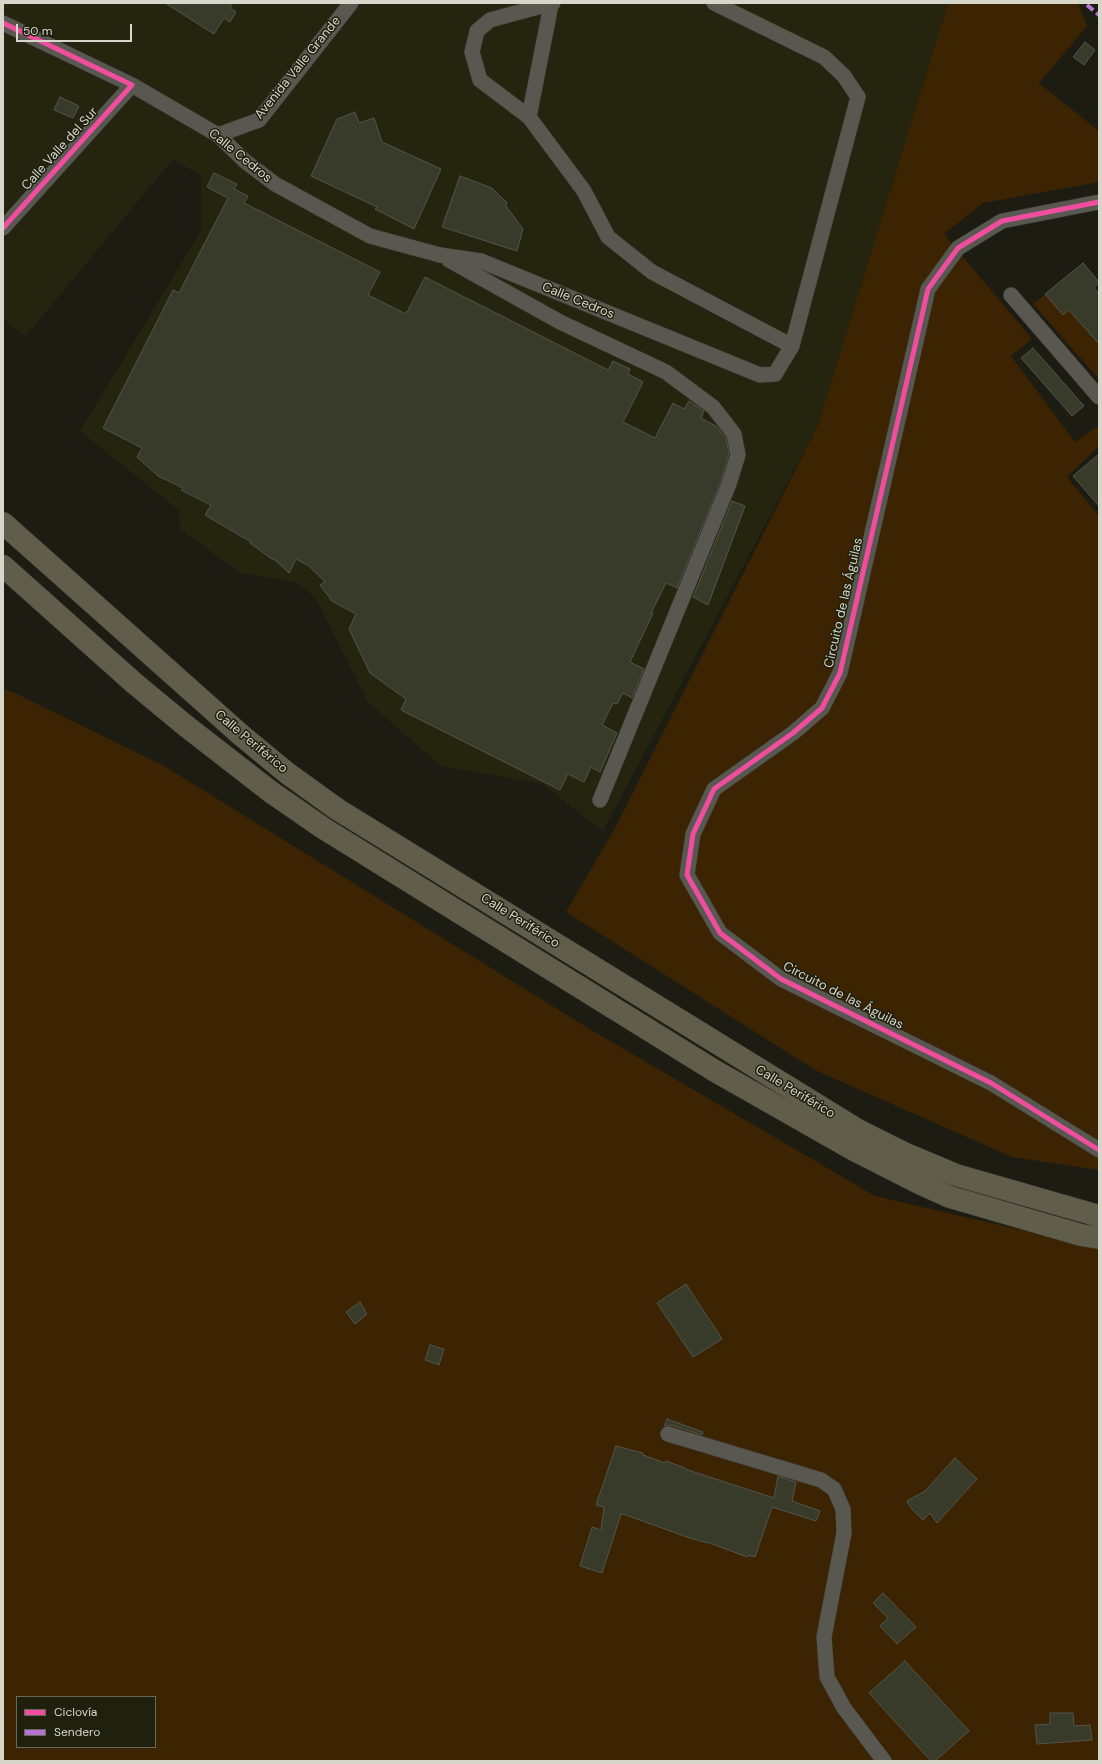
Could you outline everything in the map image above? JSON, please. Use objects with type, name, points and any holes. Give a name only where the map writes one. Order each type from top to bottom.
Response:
[{"type":"highway","name":"Calle Periférico","points":[[3,523],[241,735],[287,773],[337,809],[858,1130],[906,1154],[956,1174],[1099,1216]]},
{"type":"highway","name":"Calle Periférico","points":[[3,566],[134,683],[186,726],[271,792],[323,828],[715,1071],[854,1150],[921,1184],[957,1199],[1081,1235],[1099,1238]]},
{"type":"street","name":"Avenida Valle Grande","points":[[218,135],[259,120],[351,3]]},
{"type":"street","name":"Calle Cedros","points":[[3,23],[132,84],[218,135],[246,162],[275,184],[370,236],[440,254],[481,262],[760,375],[775,374],[792,346],[858,97],[844,76],[824,57],[714,3]]},
{"type":"street","points":[[529,117],[552,4],[490,20],[477,31],[472,52],[480,80],[529,117],[584,191],[608,237],[652,272],[792,346]]},
{"type":"street","name":"Calle Valle del Sur","points":[[3,228],[132,84]]},
{"type":"street","name":"Circuito de las Águilas","points":[[1099,202],[1002,221],[958,248],[928,289],[840,673],[822,708],[793,733],[714,789],[693,834],[687,875],[720,933],[781,979],[991,1083],[1099,1150]]},
{"type":"street","points":[[440,254],[560,322],[666,372],[713,407],[734,434],[738,455],[729,484],[600,800]]},
{"type":"street","points":[[1011,295],[1099,397]]},
{"type":"street","points":[[668,1434],[821,1480],[834,1489],[843,1509],[844,1533],[824,1636],[827,1677],[844,1708],[884,1761]]},
{"type":"shaded area","points":[[3,3],[948,3],[819,423],[603,831],[542,784],[441,766],[368,702],[315,597],[295,582],[241,573],[181,530],[179,510],[80,431],[201,231],[201,176],[173,159],[25,337],[3,318]]},
{"type":"shaded area","points":[[948,3],[1078,3],[1087,26],[1039,83],[1099,131],[1099,182],[983,203],[944,234],[1032,339],[1011,356],[1075,442],[1097,427],[1099,429],[1099,446],[1067,477],[1099,516],[1099,1170],[1012,1157],[815,1070],[566,912],[615,828],[818,425]]},
{"type":"shaded area","points":[[1045,294],[1063,315],[1069,310],[1099,344],[1099,379],[1033,304]]},
{"type":"shaded area","points":[[3,689],[17,694],[164,766],[588,1028],[875,1196],[1099,1248],[1099,1761],[3,1761]]},
{"type":"building","points":[[165,3],[233,3],[230,8],[236,12],[230,22],[224,18],[214,34]]},
{"type":"building","points":[[1085,42],[1095,50],[1084,65],[1073,57]]},
{"type":"building","points":[[60,97],[79,106],[73,118],[54,110]]},
{"type":"building","points":[[355,112],[359,123],[374,118],[382,142],[441,169],[414,229],[375,209],[377,207],[311,176],[337,119]]},
{"type":"building","points":[[214,173],[237,184],[234,189],[248,196],[244,203],[380,272],[368,295],[406,314],[425,277],[608,370],[613,361],[630,369],[628,374],[643,382],[623,422],[655,438],[673,403],[684,409],[689,401],[704,411],[701,418],[716,426],[726,438],[729,454],[721,481],[677,588],[666,583],[651,613],[653,613],[630,662],[644,669],[632,698],[623,693],[617,704],[613,703],[602,725],[617,733],[600,772],[591,767],[584,782],[568,774],[560,790],[401,710],[406,699],[370,673],[349,629],[356,614],[332,601],[320,585],[325,582],[309,566],[296,559],[289,573],[273,558],[273,560],[250,543],[251,542],[205,515],[211,505],[181,490],[183,488],[158,476],[137,457],[142,448],[103,428],[173,290],[179,293],[228,198],[207,187]]},
{"type":"building","points":[[460,176],[492,188],[507,203],[506,206],[523,229],[517,251],[442,227]]},
{"type":"building","points":[[1083,263],[1099,282],[1094,288],[1099,294],[1099,344],[1069,310],[1063,315],[1045,294]]},
{"type":"building","points":[[1033,348],[1084,406],[1072,416],[1021,358]]},
{"type":"building","points":[[1099,454],[1099,506],[1073,476]]},
{"type":"building","points":[[732,501],[745,506],[708,605],[693,597]]},
{"type":"building","points":[[686,1284],[722,1339],[693,1357],[657,1303]]},
{"type":"building","points":[[360,1302],[367,1314],[355,1324],[346,1312]]},
{"type":"building","points":[[430,1345],[444,1349],[439,1365],[425,1360]]},
{"type":"building","points":[[667,1419],[703,1432],[702,1435],[671,1425],[664,1426]]},
{"type":"building","points":[[616,1446],[643,1453],[643,1455],[665,1463],[666,1461],[685,1469],[774,1498],[778,1476],[796,1482],[792,1501],[820,1511],[816,1521],[772,1507],[755,1557],[748,1555],[747,1557],[707,1542],[687,1537],[621,1514],[602,1573],[580,1566],[592,1527],[601,1530],[604,1507],[596,1505]]},
{"type":"building","points":[[955,1458],[977,1479],[937,1523],[930,1513],[923,1520],[911,1508],[907,1501],[925,1491]]},
{"type":"building","points":[[883,1593],[916,1627],[897,1644],[880,1626],[888,1618],[873,1603]]},
{"type":"building","points":[[905,1661],[969,1731],[935,1761],[931,1761],[869,1693]]},
{"type":"building","points":[[1050,1713],[1073,1713],[1074,1726],[1090,1725],[1092,1740],[1037,1744],[1035,1725],[1050,1724]]},
{"type":"marked path","points":[[1087,5],[1099,15]]},
{"type":"cycle path","points":[[3,23],[132,85],[3,228]]},
{"type":"cycle path","points":[[1099,202],[1002,221],[958,248],[928,289],[840,673],[822,708],[793,733],[714,789],[693,834],[687,875],[720,933],[781,979],[991,1083],[1099,1150]]}]
